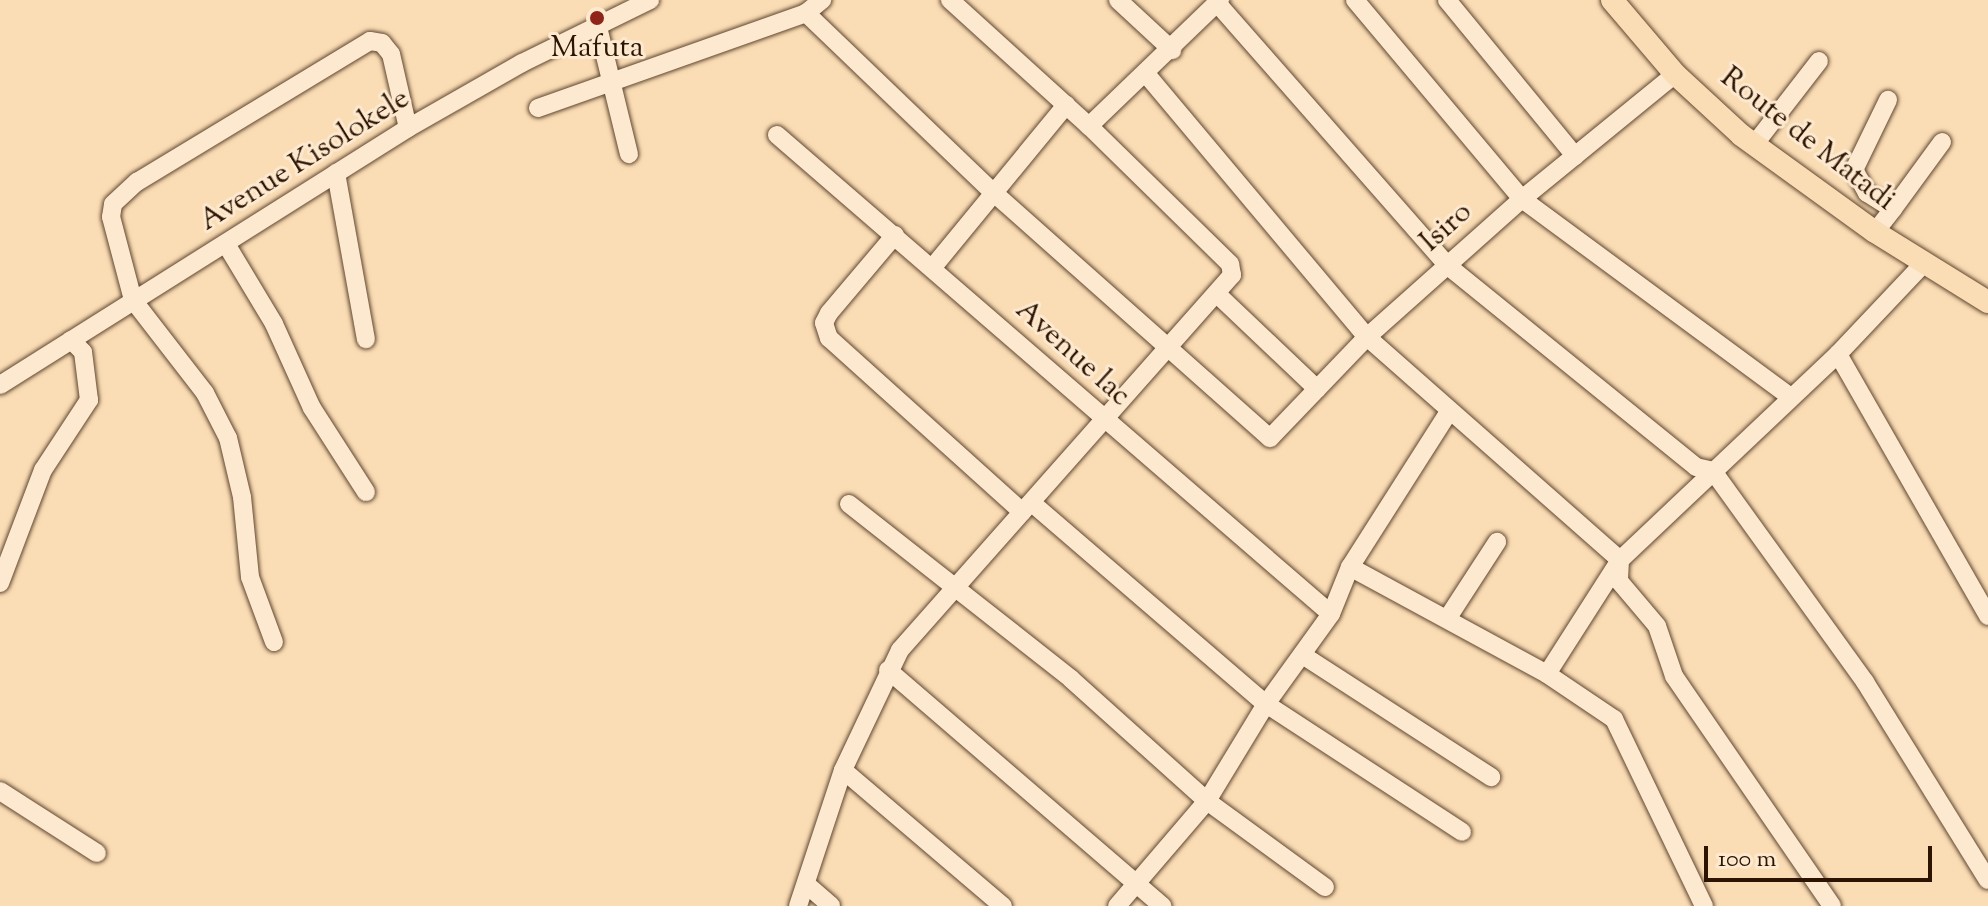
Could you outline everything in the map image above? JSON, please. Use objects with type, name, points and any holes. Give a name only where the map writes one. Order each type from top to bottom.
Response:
[{"type":"main road","name":"Route de Matadi","points":[[1612,0],[1675,74],[1754,145],[1875,232],[1988,302]]},
{"type":"street","name":"Avenue Kisolokele","points":[[0,385],[408,128],[597,23],[650,0]]},
{"type":"street","points":[[538,108],[806,13],[822,0]]},
{"type":"street","points":[[798,906],[843,770],[888,670],[954,588],[1232,275],[1232,267],[1089,126],[950,0]]},
{"type":"street","points":[[1118,0],[1172,50]]},
{"type":"street","points":[[1355,0],[1522,199],[1789,396]]},
{"type":"street","points":[[1447,0],[1575,156]]},
{"type":"street","points":[[1089,126],[1147,75],[1219,2],[1448,266],[1696,467],[1713,471],[1865,682],[1988,880]]},
{"type":"street","points":[[806,13],[994,193],[1170,346]]},
{"type":"street","points":[[597,23],[629,154]]},
{"type":"street","points":[[274,642],[250,577],[242,497],[228,438],[205,393],[133,300],[111,217],[113,204],[122,192],[239,117],[370,41],[382,43],[391,54],[408,128]]},
{"type":"street","points":[[1754,145],[1819,61]]},
{"type":"street","name":"Isiro","points":[[1170,346],[1270,438],[1367,337],[1522,199],[1675,74]]},
{"type":"street","points":[[1147,75],[1367,337],[1448,413],[1620,560]]},
{"type":"street","points":[[1888,100],[1854,170],[1867,193],[1893,209]]},
{"type":"street","points":[[933,267],[1066,105]]},
{"type":"street","name":"Avenue lac","points":[[777,135],[1331,614]]},
{"type":"street","points":[[1875,232],[1942,142]]},
{"type":"street","points":[[336,173],[366,339]]},
{"type":"street","points":[[895,235],[829,313],[826,331],[1027,507],[1266,704],[1462,832]]},
{"type":"street","points":[[226,244],[274,324],[312,408],[366,492]]},
{"type":"street","points":[[1547,674],[1620,560],[1789,396],[1838,354],[1925,262]]},
{"type":"street","points":[[1217,294],[1317,389]]},
{"type":"street","points":[[0,583],[43,470],[89,400],[83,352],[71,340]]},
{"type":"street","points":[[1838,354],[1988,616]]},
{"type":"street","points":[[1117,906],[1207,801],[1266,704],[1304,656],[1331,614],[1350,567],[1448,413]]},
{"type":"street","points":[[849,504],[1071,679],[1207,801],[1325,887]]},
{"type":"street","points":[[1447,619],[1497,542]]},
{"type":"street","points":[[1620,560],[1619,581],[1657,626],[1674,676],[1832,906]]},
{"type":"street","points":[[1350,567],[1547,674],[1607,712],[1620,728],[1704,906]]},
{"type":"street","points":[[1304,656],[1491,777]]},
{"type":"street","points":[[888,670],[1162,906]]},
{"type":"street","points":[[843,770],[1003,906]]},
{"type":"street","points":[[0,791],[97,853]]},
{"type":"street","points":[[806,884],[831,906]]},
{"type":"place","name":"Mafuta","points":[[597,18]]}]
